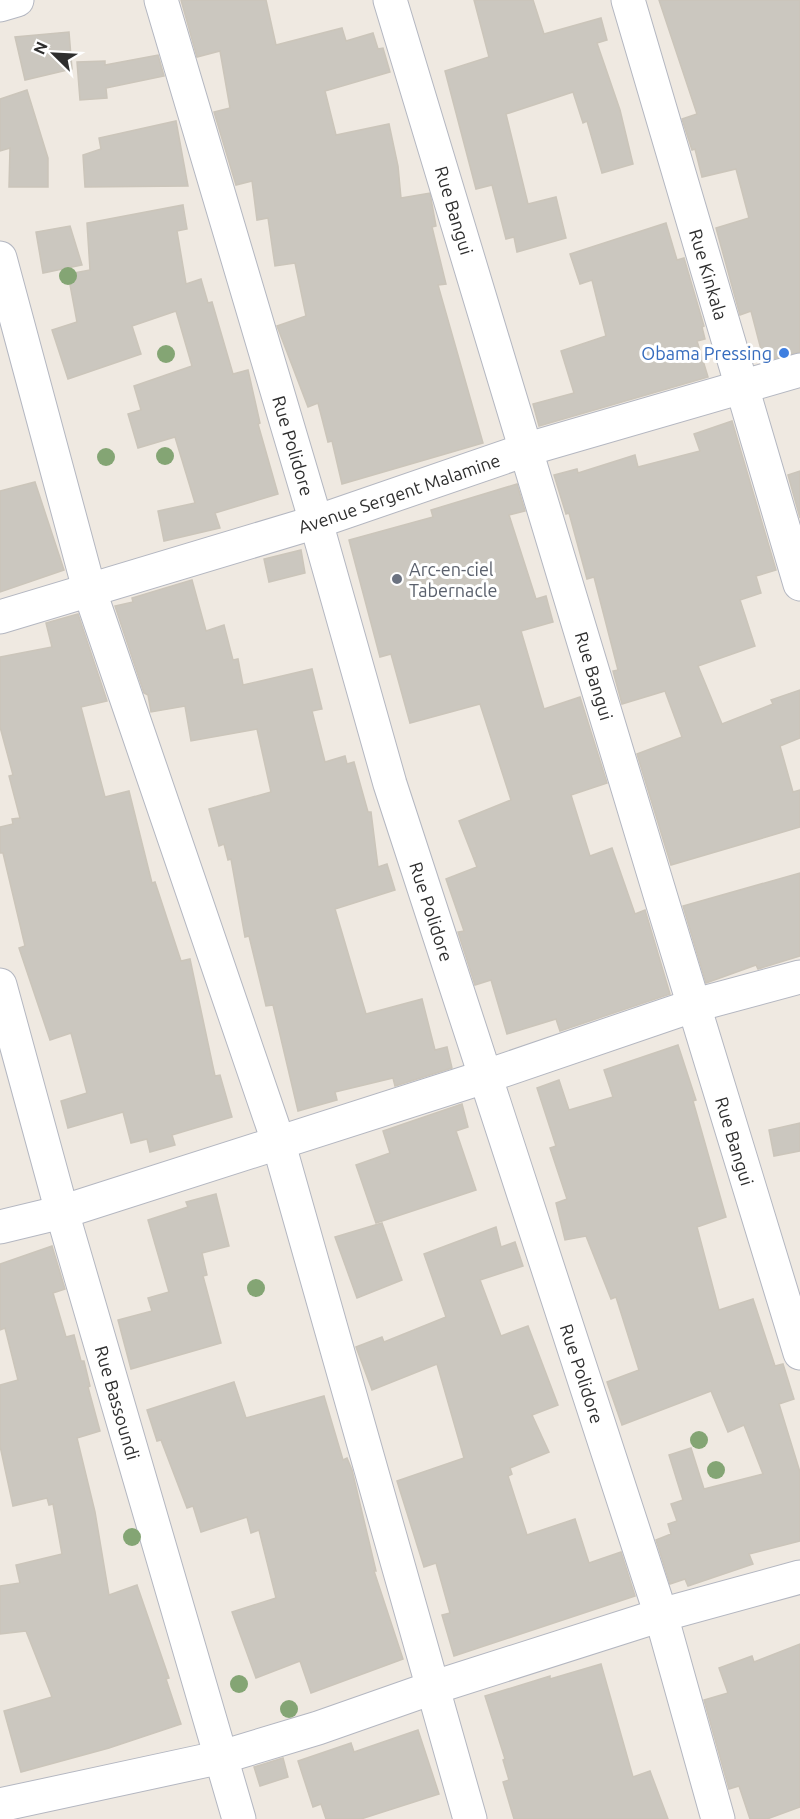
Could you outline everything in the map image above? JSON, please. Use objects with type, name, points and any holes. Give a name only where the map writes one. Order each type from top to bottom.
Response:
[{"type":"street","points":[[0,5],[17,0]]},
{"type":"street","name":"Rue Polidore","points":[[161,0],[390,784],[661,1616],[717,1819]]},
{"type":"street","name":"Rue Bangui","points":[[390,0],[528,449],[692,1006],[800,1353]]},
{"type":"street","name":"Rue Kinkala","points":[[628,0],[800,584]]},
{"type":"street","points":[[0,258],[89,589],[278,1141],[470,1819]]},
{"type":"street","name":"Avenue Sergent Malamine","points":[[0,617],[315,522],[528,449],[800,370]]},
{"type":"street","points":[[0,1227],[62,1212],[278,1141],[484,1077],[692,1006],[800,977]]},
{"type":"street","name":"Rue Bassoundi","points":[[0,986],[62,1212],[239,1819]]},
{"type":"street","points":[[0,1805],[222,1757],[661,1616],[800,1577]]},
{"type":"building","points":[[181,0],[266,0],[276,45],[342,28],[346,41],[373,33],[378,49],[383,48],[390,72],[325,91],[336,135],[389,124],[398,166],[401,198],[430,193],[436,226],[432,227],[446,284],[438,285],[483,443],[342,484],[332,441],[328,442],[318,403],[308,407],[277,326],[306,316],[295,263],[275,266],[268,218],[257,220],[252,181],[236,185],[214,112],[230,108],[220,51],[197,57]]},
{"type":"building","points":[[474,0],[533,0],[544,34],[601,18],[607,40],[597,43],[620,110],[633,164],[602,173],[587,121],[583,123],[573,92],[506,114],[528,204],[556,197],[566,238],[517,252],[514,237],[506,239],[492,185],[476,189],[445,71],[489,57]]},
{"type":"building","points":[[659,0],[800,0],[800,352],[764,361],[751,311],[740,315],[716,228],[749,218],[736,169],[702,177],[695,149],[692,150],[682,119],[697,114]]},
{"type":"building","points":[[69,32],[72,69],[25,80],[15,37]]},
{"type":"building","points":[[158,55],[164,76],[106,88],[107,98],[80,100],[77,62],[105,61],[105,65]]},
{"type":"building","points":[[27,90],[48,158],[48,187],[9,187],[10,148],[0,151],[0,99]]},
{"type":"building","points":[[176,121],[188,186],[85,187],[83,155],[101,149],[99,138]]},
{"type":"building","points":[[183,205],[187,229],[177,231],[186,284],[201,279],[208,303],[212,302],[233,374],[248,370],[260,423],[258,424],[278,494],[215,513],[220,528],[164,541],[158,511],[195,503],[175,437],[138,448],[128,414],[141,410],[134,386],[192,366],[176,311],[132,326],[141,354],[68,379],[52,330],[77,322],[68,274],[90,270],[87,223]]},
{"type":"building","points":[[666,223],[677,260],[684,258],[704,326],[702,327],[705,339],[697,341],[708,377],[539,426],[533,404],[574,393],[561,351],[606,336],[592,280],[580,284],[570,254]]},
{"type":"building","points":[[70,226],[82,265],[43,273],[36,232]]},
{"type":"building","points":[[732,421],[776,570],[756,576],[761,593],[740,600],[755,646],[698,666],[722,724],[773,704],[771,700],[800,690],[800,738],[780,746],[793,792],[800,790],[800,827],[671,865],[637,754],[682,737],[665,691],[622,704],[613,671],[618,670],[594,577],[587,579],[569,513],[566,514],[554,475],[577,469],[578,473],[635,455],[638,467],[700,451],[694,434]]},
{"type":"building","points":[[800,471],[800,518],[788,475]]},
{"type":"building","points":[[35,482],[64,570],[0,592],[0,491]]},
{"type":"building","points":[[517,484],[525,511],[509,515],[536,599],[546,596],[553,622],[521,631],[544,709],[580,697],[607,783],[571,795],[590,856],[612,848],[635,914],[645,910],[670,994],[560,1031],[556,1019],[507,1034],[491,980],[475,985],[458,932],[464,931],[446,879],[477,867],[459,821],[511,800],[480,704],[410,723],[391,654],[380,657],[349,540],[433,517],[431,510]]},
{"type":"building","points":[[301,550],[305,573],[269,582],[264,559]]},
{"type":"building","points":[[192,580],[206,631],[224,625],[233,660],[238,659],[243,685],[312,669],[322,709],[312,711],[325,762],[345,756],[347,764],[354,762],[368,812],[371,812],[378,867],[387,864],[395,890],[335,909],[366,1014],[422,999],[435,1050],[447,1047],[452,1068],[395,1086],[393,1078],[335,1092],[337,1100],[298,1111],[273,1005],[266,1006],[249,936],[245,937],[231,859],[228,860],[224,844],[219,846],[209,809],[271,792],[257,729],[191,741],[185,706],[151,712],[148,695],[144,693],[115,606],[133,602],[132,598]]},
{"type":"building","points":[[78,614],[107,701],[81,707],[105,797],[129,791],[152,883],[155,882],[181,961],[190,959],[215,1076],[220,1075],[232,1117],[172,1135],[175,1145],[150,1152],[147,1139],[131,1143],[123,1112],[68,1128],[61,1101],[87,1093],[71,1033],[50,1040],[19,948],[25,946],[3,853],[0,853],[0,827],[13,824],[12,819],[20,818],[9,776],[13,775],[0,727],[0,657],[52,647],[46,623]]},
{"type":"building","points":[[800,873],[800,956],[758,969],[756,965],[706,983],[683,906]]},
{"type":"building","points":[[678,1045],[696,1100],[693,1101],[726,1217],[697,1227],[719,1310],[753,1299],[775,1366],[783,1364],[794,1399],[779,1404],[800,1472],[800,1541],[749,1554],[753,1564],[688,1586],[685,1579],[670,1584],[656,1540],[671,1534],[668,1524],[677,1521],[671,1504],[683,1500],[669,1455],[691,1448],[704,1489],[763,1474],[744,1425],[728,1432],[711,1391],[622,1425],[607,1382],[639,1370],[616,1297],[611,1299],[586,1236],[565,1240],[556,1203],[567,1199],[550,1148],[556,1146],[537,1088],[559,1080],[569,1110],[613,1097],[604,1070]]},
{"type":"building","points":[[462,1104],[468,1127],[456,1131],[476,1190],[376,1223],[356,1165],[390,1153],[383,1131]]},
{"type":"building","points":[[800,1123],[800,1151],[774,1156],[769,1130]]},
{"type":"building","points":[[216,1194],[229,1246],[202,1253],[207,1275],[203,1276],[221,1343],[131,1369],[118,1320],[152,1311],[148,1298],[169,1292],[148,1220],[188,1207],[186,1202]]},
{"type":"building","points":[[382,1223],[402,1280],[357,1298],[335,1237]]},
{"type":"building","points":[[496,1227],[501,1247],[515,1242],[523,1266],[480,1280],[501,1336],[528,1326],[558,1405],[532,1415],[549,1452],[510,1468],[512,1474],[508,1476],[527,1535],[575,1519],[589,1563],[621,1552],[635,1596],[454,1656],[442,1615],[450,1613],[436,1563],[424,1567],[397,1481],[464,1458],[437,1364],[372,1390],[356,1347],[382,1337],[384,1342],[446,1317],[424,1254]]},
{"type":"building","points":[[52,1246],[65,1289],[53,1293],[66,1337],[74,1335],[81,1361],[84,1361],[90,1386],[88,1387],[100,1431],[77,1438],[95,1512],[109,1595],[137,1585],[169,1678],[166,1679],[181,1724],[109,1748],[21,1772],[4,1711],[52,1697],[26,1631],[0,1634],[0,1586],[20,1583],[16,1565],[62,1554],[53,1504],[49,1505],[47,1498],[13,1506],[0,1446],[0,1385],[18,1380],[5,1328],[0,1330],[0,1264]]},
{"type":"building","points":[[234,1382],[246,1418],[324,1396],[343,1460],[347,1458],[352,1470],[376,1571],[374,1571],[403,1659],[311,1693],[300,1661],[256,1678],[232,1612],[276,1598],[259,1530],[251,1533],[247,1517],[201,1532],[193,1506],[187,1508],[161,1440],[157,1441],[147,1410]]},
{"type":"building","points":[[800,1644],[800,1807],[767,1819],[750,1819],[739,1786],[729,1789],[704,1700],[728,1693],[719,1668],[752,1656],[754,1662]]},
{"type":"building","points":[[601,1664],[633,1777],[650,1771],[668,1819],[514,1819],[503,1782],[509,1780],[503,1760],[505,1759],[485,1696],[550,1676],[550,1679]]},
{"type":"building","points":[[418,1730],[439,1794],[361,1819],[326,1819],[321,1804],[313,1807],[298,1761],[351,1743],[354,1752]]},
{"type":"building","points":[[283,1758],[288,1777],[260,1786],[254,1767]]},
{"type":"place","name":"Obama Pressing","points":[[784,353]]},
{"type":"place","name":"Arc-en-ciel Tabernacle","points":[[397,579]]}]
